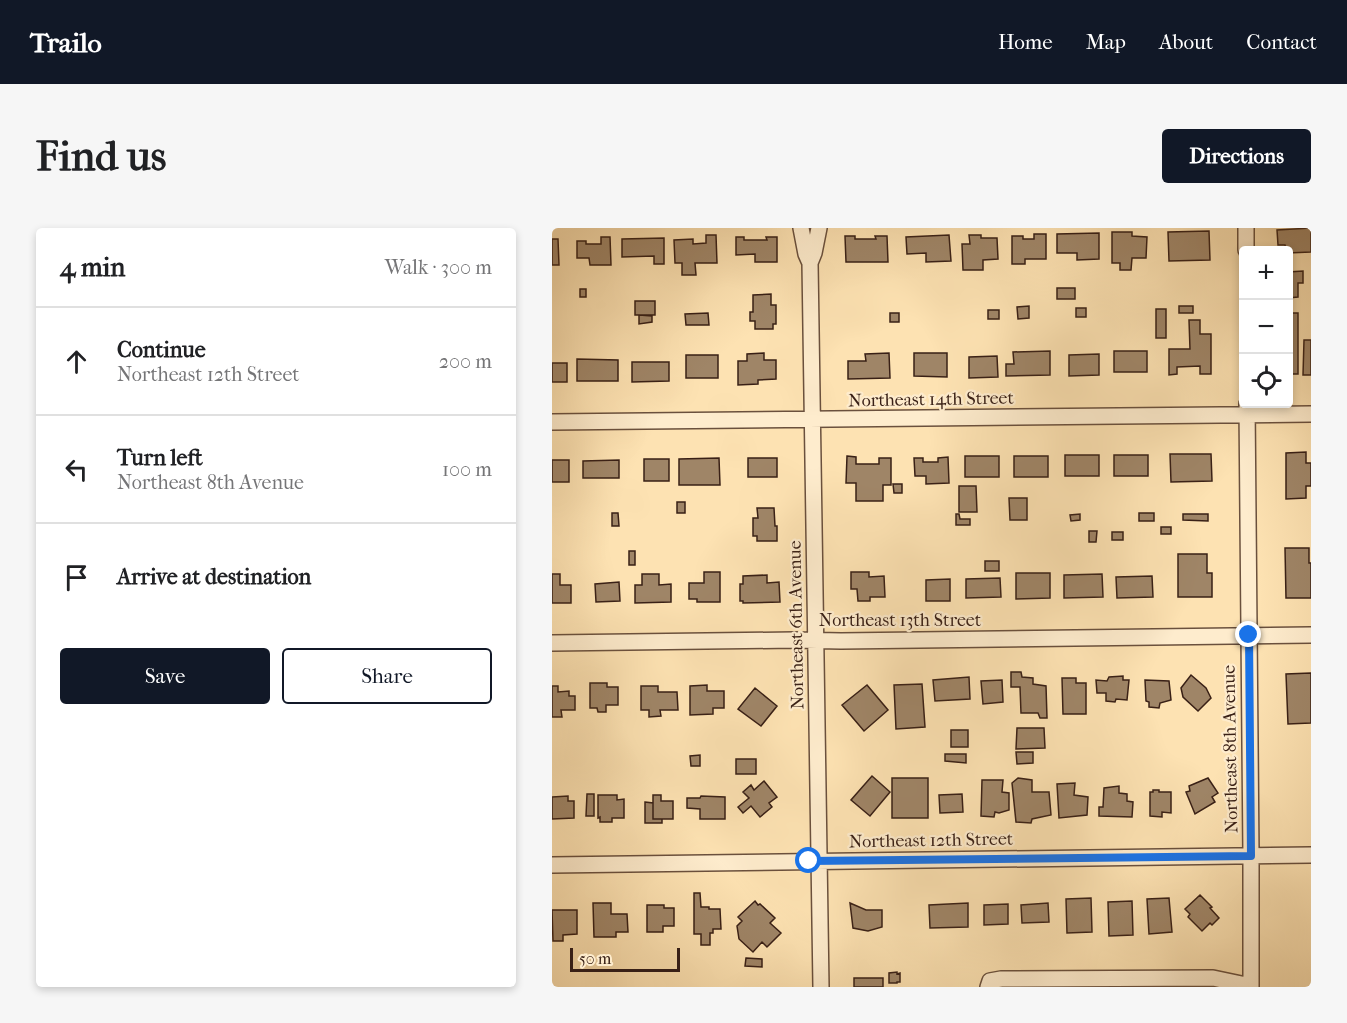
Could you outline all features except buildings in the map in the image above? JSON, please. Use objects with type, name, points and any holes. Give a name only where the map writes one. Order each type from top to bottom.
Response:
[{"type":"street","name":"Northeast 6th Avenue","points":[[801,228],[810,263]]},
{"type":"street","name":"Northeast 6th Avenue","points":[[819,228],[810,263],[821,987]]},
{"type":"street","points":[[1246,228],[1246,246]]},
{"type":"street","name":"Northeast 14th Street","points":[[552,422],[812,420],[1247,409],[1311,414]]},
{"type":"street","name":"Northeast 8th Avenue","points":[[1247,409],[1251,986]]},
{"type":"street","name":"Northeast 13th Street","points":[[552,643],[1311,635]]},
{"type":"street","name":"Northeast 12th Street","points":[[552,865],[1311,855]]},
{"type":"street","points":[[988,987],[990,981],[1001,979],[1213,978],[1251,986]]},
{"type":"route","points":[[809,861],[1251,856],[1249,635]]}]
